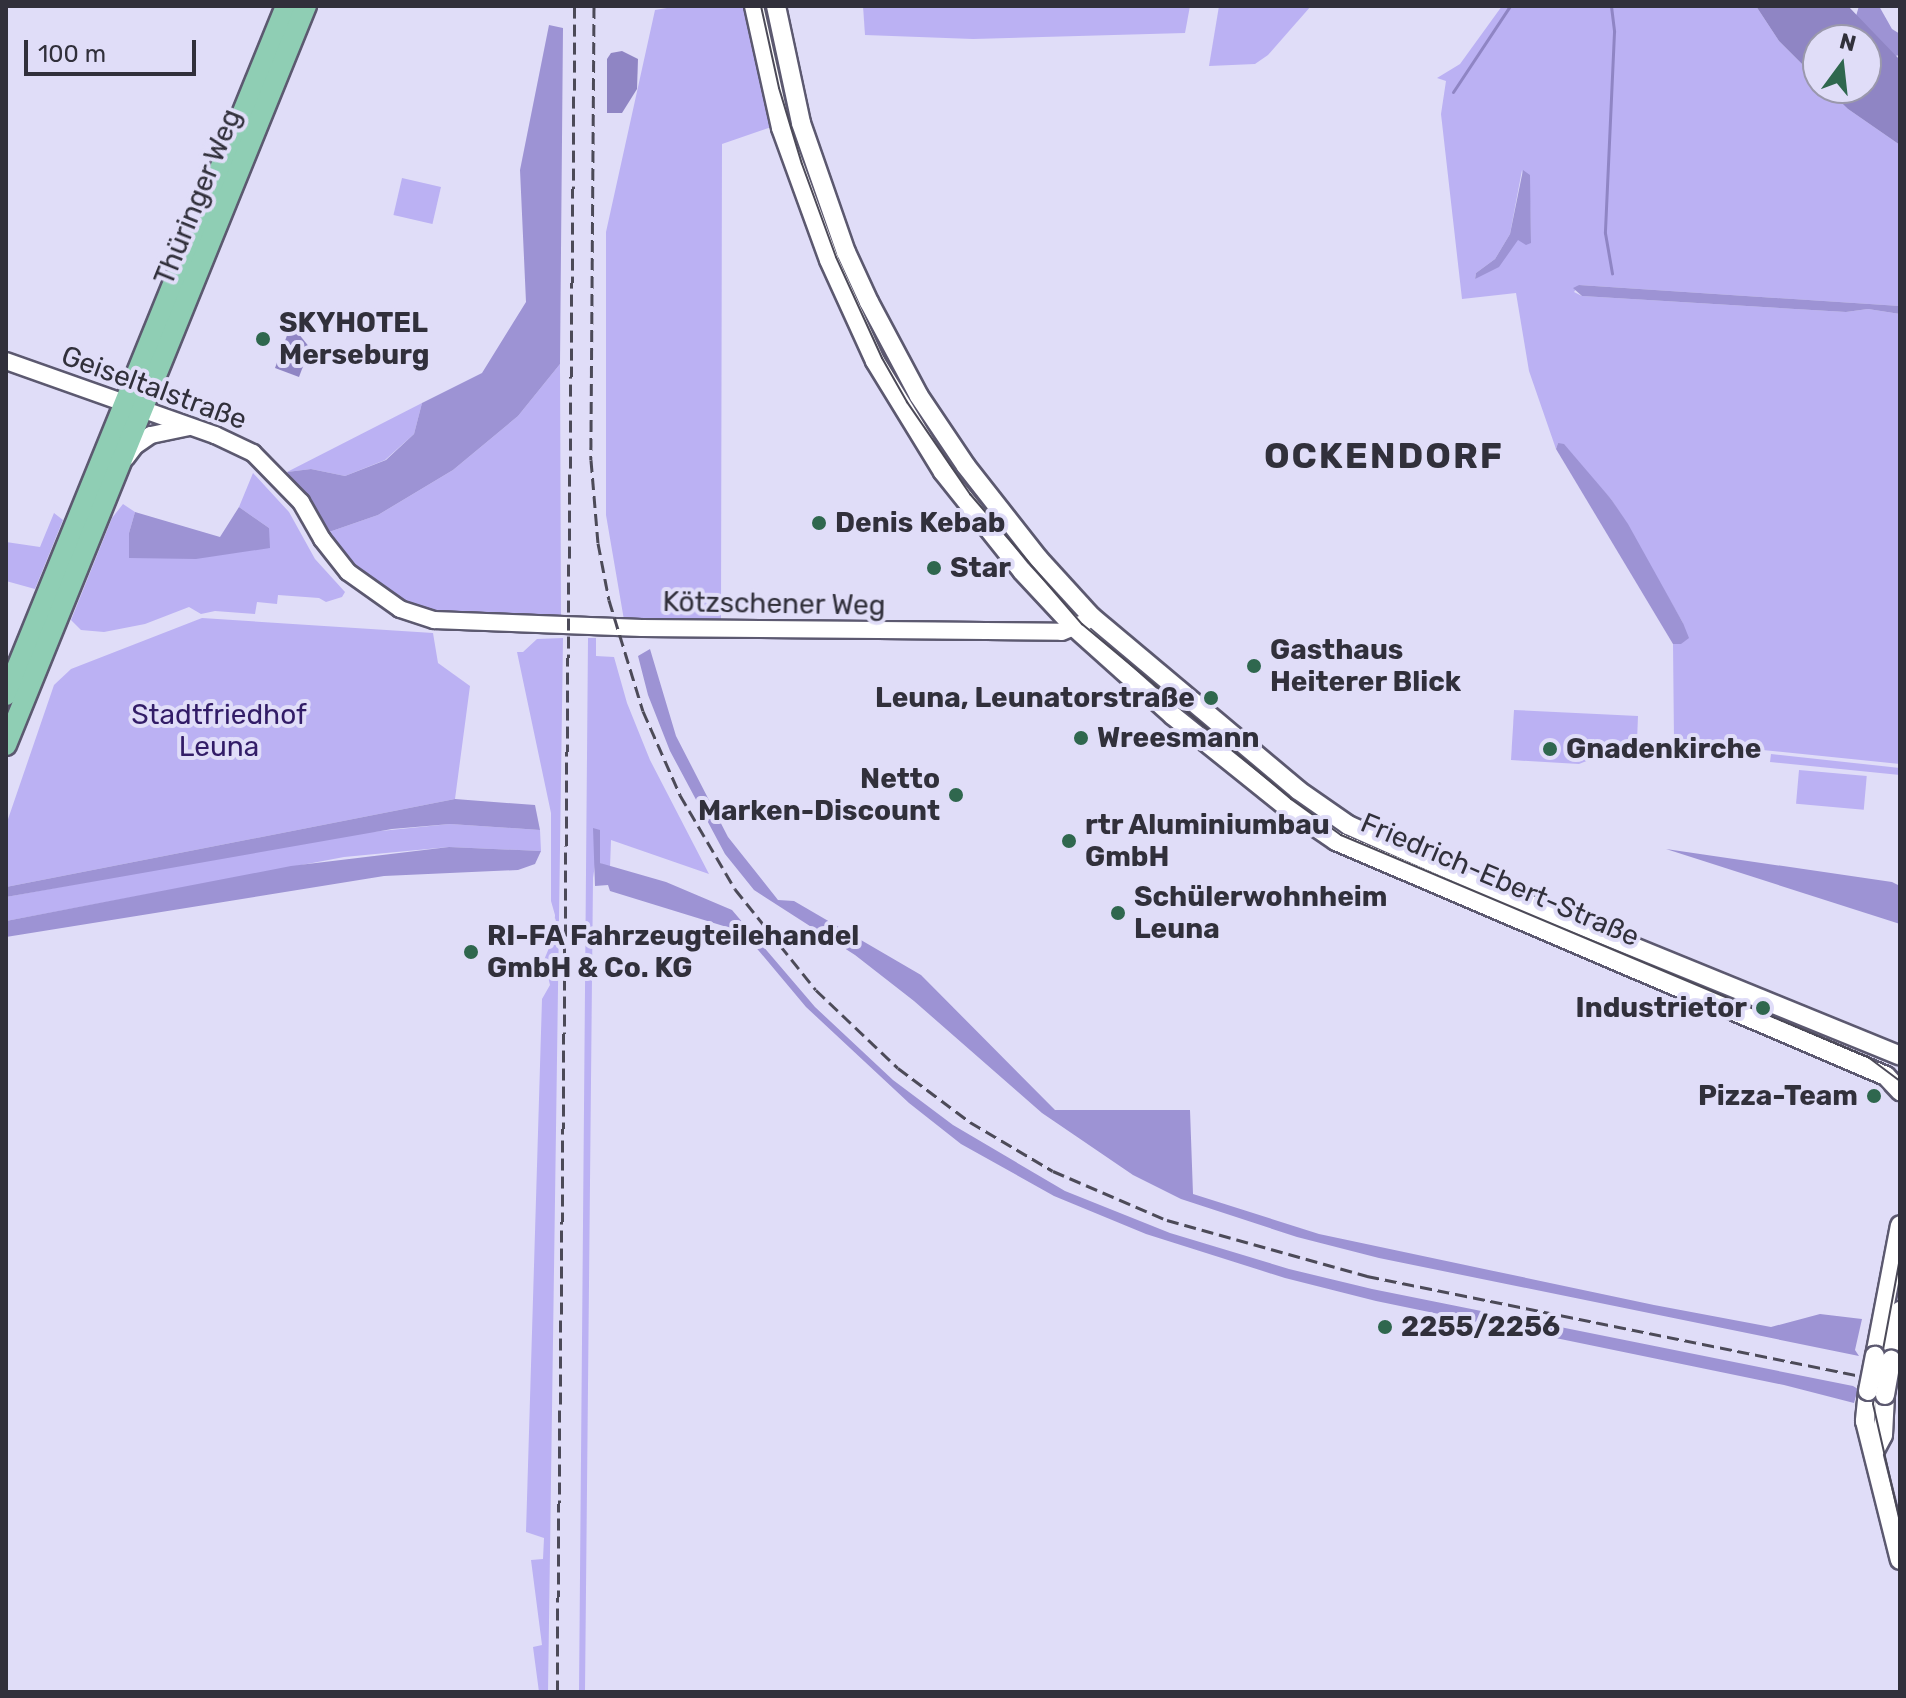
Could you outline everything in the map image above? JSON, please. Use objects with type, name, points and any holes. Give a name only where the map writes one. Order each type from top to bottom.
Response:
[{"type":"main road","name":"Thüringer Weg","points":[[134,407],[286,6]]},
{"type":"main road","name":"Thüringer Weg","points":[[134,407],[306,6]]},
{"type":"main road","name":"Friedrich-Ebert-Straße","points":[[754,6],[781,128],[829,260],[875,361],[943,472],[996,540],[1074,627],[1172,715],[1285,806],[1336,841],[1893,1080]]},
{"type":"main road","name":"Friedrich-Ebert-Straße","points":[[776,6],[801,123],[846,252],[875,315],[919,396],[966,466],[1029,548],[1092,617],[1298,790],[1348,825],[1499,892],[1900,1056]]},
{"type":"main road","points":[[6,745],[122,463],[134,407]]},
{"type":"main road","points":[[6,695],[134,407]]},
{"type":"main road","points":[[1893,1080],[1900,1091]]},
{"type":"main road","points":[[1900,1225],[1883,1358],[1876,1393],[1865,1421],[1900,1560]]},
{"type":"main road","points":[[1883,1358],[1900,1311]]},
{"type":"street","name":"Geiseltalstraße","points":[[6,361],[191,426],[253,453],[301,502],[334,557],[367,588],[400,609],[453,623]]},
{"type":"street","points":[[122,463],[135,446],[151,435],[174,427],[191,426]]},
{"type":"street","name":"Kötzschener Weg","points":[[453,623],[1062,632],[1092,617]]},
{"type":"green space","points":[[679,6],[747,6],[774,126],[722,144],[721,619],[715,622],[624,620],[606,515],[606,232],[655,10]]},
{"type":"green space","points":[[863,6],[1190,6],[1185,33],[973,39],[865,35]]},
{"type":"green space","points":[[1219,6],[1311,6],[1268,55],[1255,64],[1209,66]]},
{"type":"green space","points":[[1502,6],[1756,6],[1779,41],[1802,64],[1802,104],[1843,104],[1900,145],[1900,306],[1579,285],[1574,292],[1582,296],[1846,312],[1868,309],[1900,314],[1900,764],[1674,741],[1673,644],[1681,644],[1683,623],[1611,499],[1558,443],[1556,449],[1529,371],[1516,293],[1462,299],[1441,114],[1446,81],[1437,78],[1460,64]],"holes":[[[1522,170],[1530,201],[1531,243],[1518,239],[1475,279],[1476,273],[1495,259],[1510,234]]]},
{"type":"green space","points":[[402,178],[441,187],[432,224],[393,215]]},
{"type":"green space","points":[[560,364],[561,620],[472,618],[426,611],[402,602],[356,571],[329,532],[378,515],[453,470],[518,416]]},
{"type":"green space","points":[[422,403],[414,434],[385,460],[345,476],[311,469],[287,472]]},
{"type":"green space","points":[[253,473],[289,512],[315,559],[345,592],[342,597],[326,602],[319,598],[278,595],[277,604],[257,602],[255,614],[215,611],[201,614],[189,607],[145,624],[104,632],[81,630],[71,620],[112,518],[123,504],[135,512],[129,533],[129,558],[269,528],[239,507]]},
{"type":"green space","points":[[54,513],[63,520],[35,589],[6,581],[6,542],[40,547]]},
{"type":"green space","name":"Stadtfriedhof Leuna","points":[[202,618],[433,633],[438,663],[470,686],[455,799],[6,887],[6,825],[54,685],[71,669]]},
{"type":"green space","points":[[563,638],[548,1692],[539,1692],[533,1647],[542,1645],[531,1560],[543,1559],[544,1538],[526,1532],[542,999],[550,985],[544,960],[554,936],[555,915],[551,901],[551,813],[517,652],[523,652],[537,639]]},
{"type":"green space","points":[[588,638],[596,638],[596,656],[614,657],[627,703],[650,760],[709,874],[611,840],[610,868],[600,863],[600,831],[593,878],[585,1692],[579,1692]]},
{"type":"green space","points":[[1514,710],[1638,716],[1637,741],[1579,764],[1511,760]]},
{"type":"green space","points":[[1771,754],[1900,768],[1900,775],[1770,762]]},
{"type":"green space","points":[[1799,770],[1867,776],[1864,810],[1796,804]]},
{"type":"green space","points":[[450,824],[540,830],[541,851],[449,847],[344,857],[6,921],[6,897],[341,835]]},
{"type":"shaded area","points":[[1756,6],[1848,6],[1865,24],[1802,24],[1802,64],[1779,41]]},
{"type":"shaded area","points":[[1859,6],[1879,6],[1892,29],[1900,34],[1900,55],[1895,56],[1882,43],[1882,24],[1864,24],[1856,16]]},
{"type":"shaded area","points":[[549,25],[563,28],[560,364],[518,416],[453,470],[378,515],[329,532],[287,472],[311,469],[345,476],[386,460],[414,434],[422,403],[482,373],[526,302],[520,170]]},
{"type":"shaded area","points":[[1882,41],[1900,60],[1900,145],[1843,104],[1882,104]]},
{"type":"shaded area","points":[[622,51],[638,59],[637,89],[622,113],[607,113],[607,59],[611,53]]},
{"type":"shaded area","points":[[1523,170],[1530,175],[1531,243],[1526,245],[1518,240],[1499,267],[1475,279],[1476,273],[1495,259],[1510,234]]},
{"type":"shaded area","points":[[1579,285],[1900,306],[1900,314],[1868,309],[1846,312],[1582,296],[1573,288]]},
{"type":"shaded area","points":[[289,330],[298,333],[310,348],[299,377],[275,368]]},
{"type":"shaded area","points":[[1558,443],[1564,444],[1628,524],[1683,623],[1689,638],[1681,644],[1673,644],[1556,449]]},
{"type":"shaded area","points":[[239,507],[269,528],[270,548],[196,559],[129,558],[129,533],[135,512],[220,537]]},
{"type":"shaded area","points":[[650,649],[676,736],[728,837],[778,900],[794,901],[921,975],[1055,1110],[1190,1110],[1193,1194],[1319,1234],[1771,1327],[1820,1314],[1862,1319],[1855,1350],[1859,1356],[1379,1258],[1297,1237],[1181,1199],[1133,1175],[1042,1113],[914,1001],[855,955],[754,890],[725,854],[670,751],[648,695],[638,656]]},
{"type":"shaded area","points":[[455,799],[535,805],[540,830],[450,824],[392,829],[6,897],[6,887]]},
{"type":"shaded area","points":[[593,828],[600,830],[600,863],[666,882],[732,910],[815,1007],[893,1080],[953,1125],[1065,1191],[1170,1233],[1289,1269],[1372,1289],[1853,1386],[1858,1389],[1854,1403],[1784,1385],[1376,1301],[1285,1278],[1146,1234],[1054,1196],[961,1144],[909,1103],[806,1007],[743,932],[610,891],[608,885],[595,886]]},
{"type":"shaded area","points":[[449,847],[541,851],[535,864],[518,870],[384,876],[6,937],[6,921],[291,866]]},
{"type":"shaded area","points":[[1666,849],[1892,882],[1900,886],[1900,924]]},
{"type":"waterway","points":[[1453,92],[1510,6]]},
{"type":"waterway","points":[[1611,6],[1614,32],[1605,233],[1612,273]]},
{"type":"tram line","points":[[761,6],[779,88],[802,164],[836,257],[882,358],[907,402],[970,494],[1082,624],[1291,799],[1341,835],[1868,1057],[1900,1081]]},
{"type":"tram line","points":[[1900,1258],[1873,1404],[1900,1522]]},
{"type":"railway","points":[[557,1692],[575,6]]},
{"type":"railway","points":[[594,6],[591,460],[598,543],[609,600],[643,711],[680,795],[735,889],[816,990],[898,1068],[970,1122],[1053,1171],[1167,1220],[1367,1276],[1900,1384]]},
{"type":"place","name":"SKYHOTEL Merseburg","points":[[263,339]]},
{"type":"place","name":"Denis Kebab","points":[[819,523]]},
{"type":"place","name":"Star","points":[[934,568]]},
{"type":"place","name":"Gasthaus Heiterer Blick","points":[[1254,666]]},
{"type":"place","name":"Leuna, Leunatorstraße","points":[[1211,698]]},
{"type":"place","name":"Wreesmann","points":[[1081,738]]},
{"type":"place","name":"Gnadenkirche","points":[[1550,749]]},
{"type":"place","name":"Netto Marken-Discount","points":[[956,795]]},
{"type":"place","name":"rtr Aluminiumbau GmbH","points":[[1069,841]]},
{"type":"place","name":"Schülerwohnheim Leuna","points":[[1118,913]]},
{"type":"place","name":"RI-FA Fahrzeugteilehandel GmbH & Co. KG","points":[[471,952]]},
{"type":"place","name":"Industrietor","points":[[1763,1008]]},
{"type":"place","name":"Pizza-Team","points":[[1874,1096]]},
{"type":"place","name":"2255/2256","points":[[1385,1327]]},
{"type":"district","name":"OCKENDORF","points":[[1384,456]]}]
